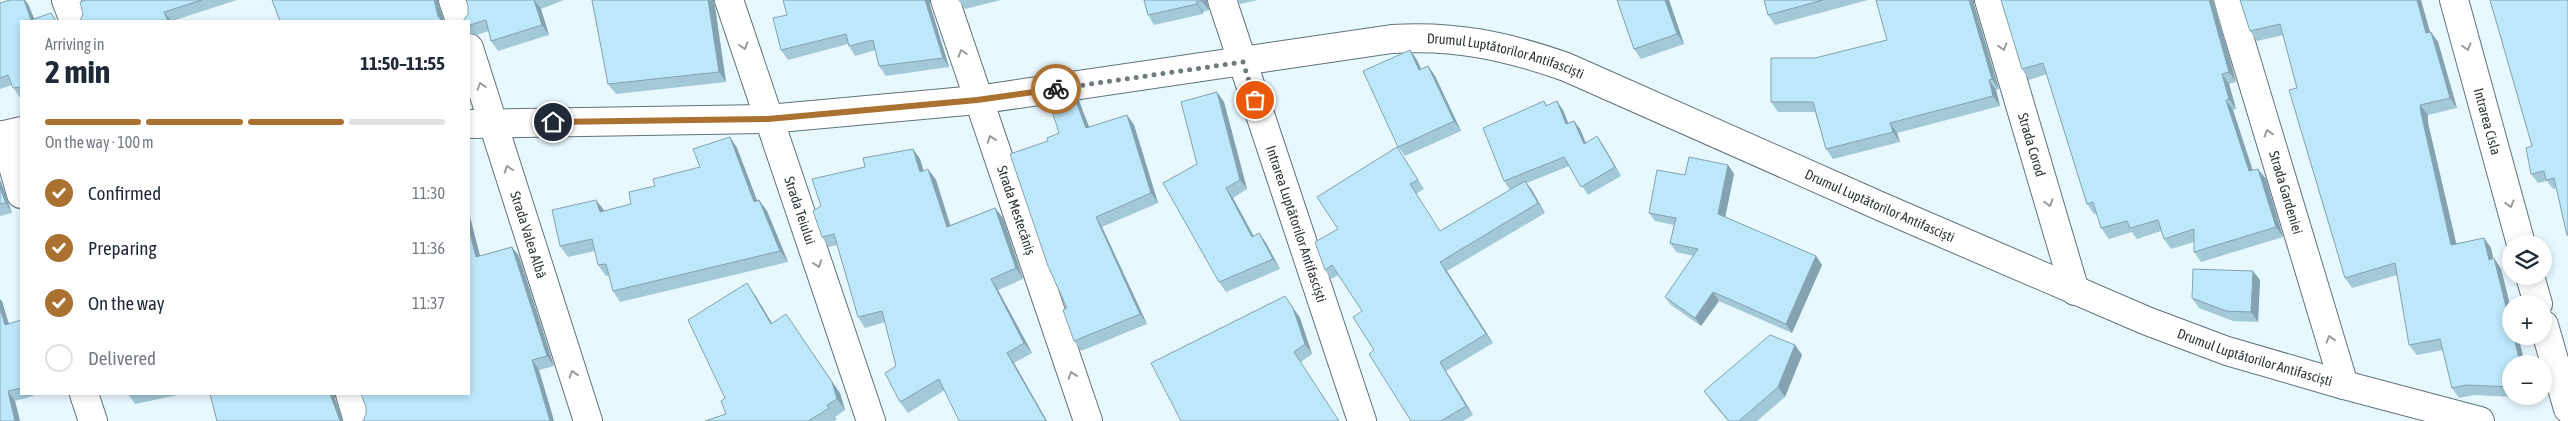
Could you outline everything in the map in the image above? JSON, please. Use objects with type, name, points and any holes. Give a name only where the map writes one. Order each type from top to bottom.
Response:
[{"type":"street","points":[[66,0],[74,20]]},
{"type":"street","points":[[453,0],[460,20]]},
{"type":"street","name":"Strada Teiului","points":[[729,0],[871,421]]},
{"type":"street","name":"Strada Mestecăniș","points":[[945,0],[977,100],[1088,421]]},
{"type":"street","name":"Intrarea Luptătorilor Antifasciști","points":[[1222,0],[1362,421]]},
{"type":"street","name":"Strada Corod","points":[[1989,0],[2075,291]]},
{"type":"street","name":"Strada Gardeniei","points":[[2228,0],[2344,386]]},
{"type":"street","name":"Intrarea Cisla","points":[[2454,0],[2519,235]]},
{"type":"street","name":"Drumul Luptătorilor Antifasciști","points":[[481,124],[768,119],[977,100],[1392,39],[1429,37],[1491,44],[1526,53],[1566,67],[2075,291],[2227,351],[2344,386],[2480,421]]},
{"type":"street","name":"Strada Valea Albă","points":[[470,54],[481,124],[588,421]]},
{"type":"street","points":[[8,134],[20,189]]},
{"type":"street","points":[[2550,345],[2568,409]]},
{"type":"street","points":[[84,395],[93,421]]},
{"type":"street","points":[[350,395],[358,421]]},
{"type":"building","points":[[10,0],[24,0],[31,20],[20,20],[20,87],[13,88],[8,75],[0,78],[0,3]]},
{"type":"building","points":[[86,0],[202,0],[164,12],[168,20],[80,20],[83,14],[80,2]]},
{"type":"building","points":[[272,0],[434,0],[438,16],[441,20],[280,20]]},
{"type":"building","points":[[466,0],[534,0],[542,25],[491,41],[486,20],[470,25],[470,20],[464,20],[468,14]]},
{"type":"building","points":[[592,0],[708,0],[719,72],[608,84]]},
{"type":"building","points":[[783,0],[925,0],[943,58],[879,66],[873,40],[849,46],[846,34],[781,50],[773,18],[787,15]]},
{"type":"building","points":[[1144,0],[1202,1],[1196,2],[1197,4],[1148,15]]},
{"type":"building","points":[[1617,0],[1665,0],[1677,34],[1634,49]]},
{"type":"building","points":[[1764,0],[1823,0],[1768,15]]},
{"type":"building","points":[[1876,0],[1969,0],[1992,79],[1989,80],[1993,96],[1890,123],[1893,132],[1826,149],[1813,102],[1771,102],[1771,58],[1815,58],[1887,40]]},
{"type":"building","points":[[2001,0],[2209,0],[2229,72],[2222,74],[2229,99],[2226,100],[2249,171],[2258,169],[2276,227],[2194,252],[2194,229],[2164,239],[2158,220],[2130,228],[2127,221],[2101,228],[2093,202],[2087,204],[2043,63],[2022,69]]},
{"type":"building","points":[[2240,0],[2417,0],[2426,33],[2431,32],[2450,98],[2420,105],[2451,245],[2484,238],[2489,260],[2494,258],[2503,295],[2502,345],[2516,345],[2518,355],[2502,355],[2502,387],[2467,385],[2452,388],[2440,339],[2409,345],[2395,263],[2345,278],[2289,90],[2297,88],[2280,24],[2250,31]]},
{"type":"building","points":[[2490,0],[2568,0],[2568,235],[2554,178],[2546,180],[2544,171],[2531,174],[2526,148],[2532,146]]},
{"type":"building","points":[[51,13],[55,20],[31,20]]},
{"type":"building","points":[[1410,50],[1419,70],[1428,66],[1454,121],[1398,147],[1363,71]]},
{"type":"building","points":[[1072,91],[1086,128],[1127,115],[1151,193],[1096,217],[1140,314],[1074,341],[1063,310],[1067,308],[1048,266],[1010,154],[1048,141],[1047,138],[1059,133],[1047,95]]},
{"type":"building","points":[[1217,92],[1240,180],[1226,188],[1252,237],[1259,233],[1273,259],[1219,282],[1163,183],[1197,164],[1181,102]]},
{"type":"building","points":[[1544,101],[1546,106],[1557,101],[1566,124],[1574,121],[1584,144],[1597,136],[1615,167],[1581,187],[1564,157],[1504,181],[1483,128]]},
{"type":"building","points":[[730,137],[754,202],[759,200],[780,251],[613,291],[606,264],[598,265],[592,239],[560,246],[552,210],[596,200],[600,212],[631,204],[629,192],[655,186],[653,179],[700,167],[693,149]]},
{"type":"building","points":[[1397,147],[1418,180],[1410,184],[1440,231],[1525,181],[1538,203],[1440,262],[1486,334],[1440,362],[1466,406],[1441,421],[1411,421],[1369,354],[1374,350],[1353,317],[1362,311],[1332,265],[1325,270],[1315,242],[1338,229],[1317,197]]},
{"type":"building","points":[[913,149],[920,172],[928,169],[947,227],[995,208],[1016,268],[991,279],[1024,343],[1007,353],[1046,421],[959,421],[939,379],[900,402],[885,373],[896,366],[882,311],[858,317],[834,234],[822,237],[813,211],[821,206],[812,179],[865,167],[863,158]]},
{"type":"building","points":[[1689,157],[1728,165],[1718,214],[1816,256],[1786,324],[1713,292],[1695,318],[1665,297],[1698,249],[1670,243],[1676,218],[1649,213],[1657,170],[1685,175]]},
{"type":"building","points":[[0,188],[6,203],[0,204]]},
{"type":"building","points":[[470,233],[476,257],[512,247],[547,356],[532,360],[550,421],[363,421],[366,407],[361,395],[470,395]]},
{"type":"building","points":[[2193,269],[2253,271],[2251,312],[2226,311],[2192,298]]},
{"type":"building","points":[[747,283],[771,324],[786,314],[832,382],[837,399],[827,405],[829,408],[808,421],[705,421],[726,414],[721,401],[725,398],[688,320]]},
{"type":"building","points":[[1285,296],[1293,308],[1305,344],[1294,352],[1339,421],[1181,421],[1151,363]]},
{"type":"building","points":[[0,308],[5,325],[20,320],[20,388],[8,391],[15,421],[0,421]]},
{"type":"building","points":[[1770,335],[1795,345],[1778,387],[1739,421],[1729,421],[1704,391]]},
{"type":"building","points":[[210,395],[330,395],[340,421],[217,421]]},
{"type":"way so far","points":[[1056,89],[1243,62],[1255,100]]},
{"type":"route","points":[[553,122],[768,119],[977,100],[1056,89]]}]
